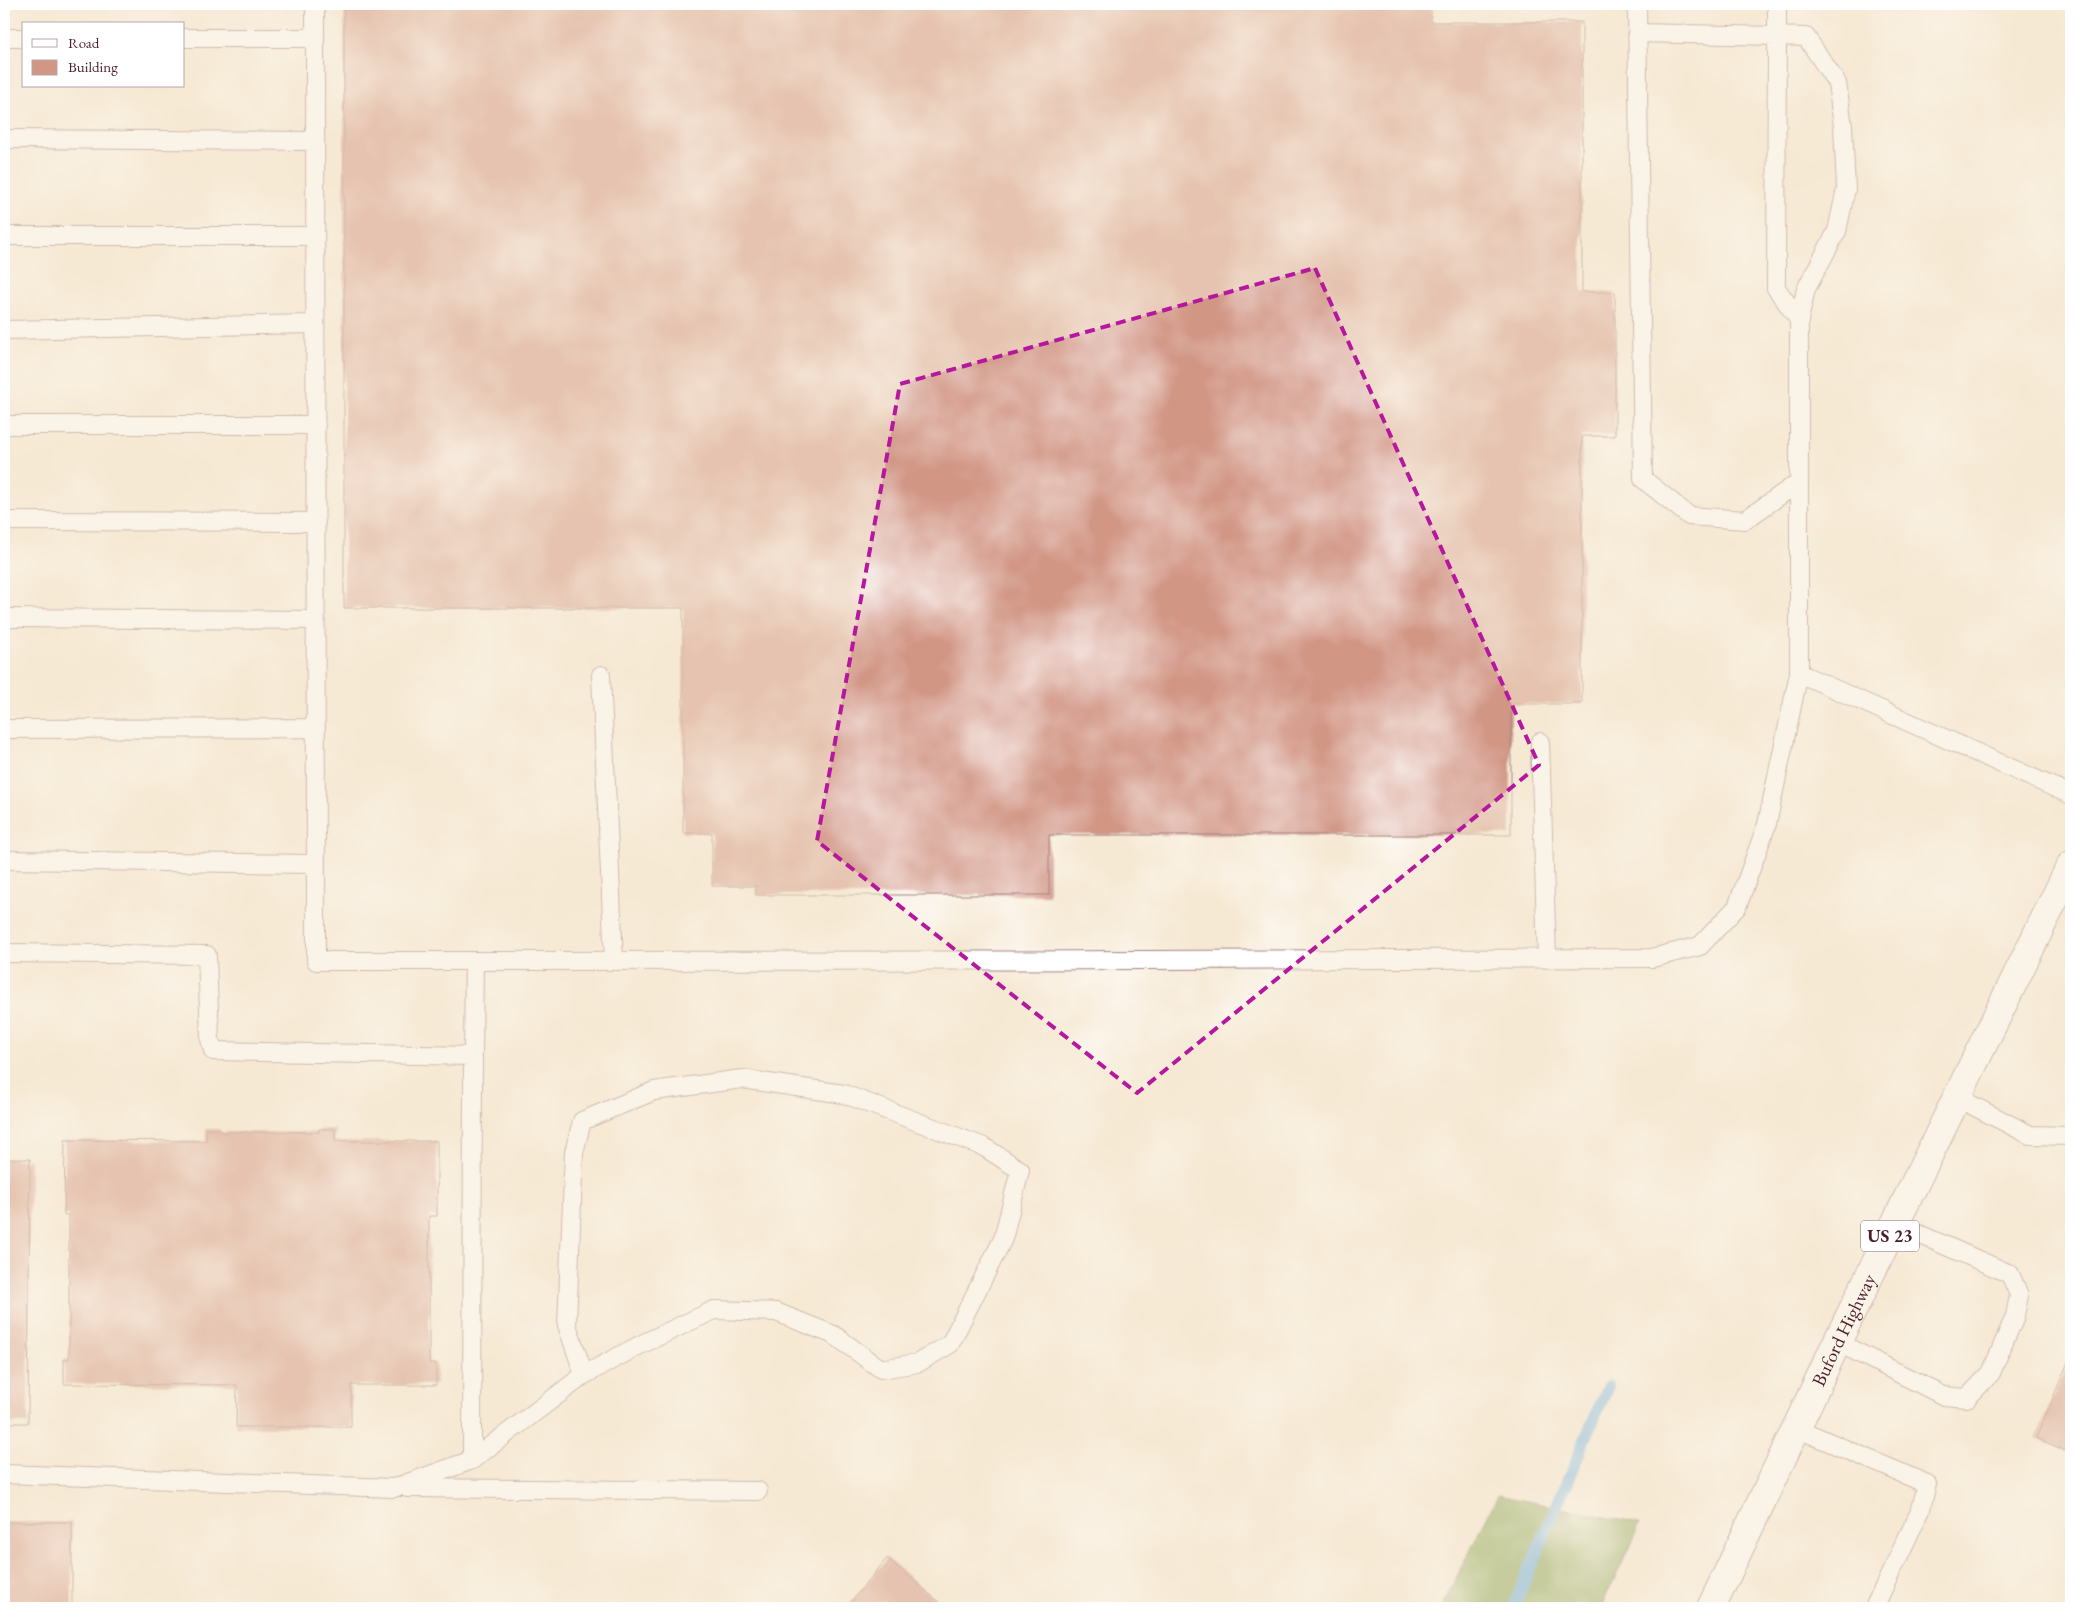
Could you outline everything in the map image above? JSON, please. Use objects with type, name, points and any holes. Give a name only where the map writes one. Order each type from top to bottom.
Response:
[{"type":"main road","name":"Buford Highway","points":[[1711,1608],[1837,1342],[2071,865]]},
{"type":"lane","points":[[315,4],[316,961],[1652,958],[1700,946],[1737,907],[1767,824],[1799,673],[1799,320],[1806,289],[1838,231],[1846,189],[1843,126],[1837,83],[1806,37],[1637,33]]},
{"type":"lane","points":[[1637,4],[1643,479],[1689,516],[1745,520],[1799,482]]},
{"type":"lane","points":[[1777,4],[1776,288],[1799,320]]},
{"type":"lane","points":[[4,38],[22,38]]},
{"type":"lane","points":[[185,38],[315,38]]},
{"type":"lane","points":[[4,139],[315,141]]},
{"type":"lane","points":[[4,236],[315,236]]},
{"type":"lane","points":[[4,330],[315,324]]},
{"type":"lane","points":[[4,425],[316,425]]},
{"type":"lane","points":[[4,521],[316,522]]},
{"type":"lane","points":[[4,618],[316,620]]},
{"type":"lane","points":[[1799,673],[2071,795]]},
{"type":"lane","points":[[601,675],[614,961]]},
{"type":"lane","points":[[4,729],[316,728]]},
{"type":"lane","points":[[1540,742],[1547,959]]},
{"type":"lane","points":[[4,860],[316,864]]},
{"type":"lane","points":[[4,953],[207,955],[210,1039],[213,1052],[473,1056]]},
{"type":"lane","points":[[472,1460],[474,961]]},
{"type":"lane","points":[[394,1488],[472,1460],[584,1375],[638,1346],[714,1310],[776,1312],[834,1335],[880,1369],[918,1363],[950,1344],[1003,1239],[1020,1170],[984,1147],[844,1094],[742,1078],[654,1091],[582,1121],[574,1152],[567,1324],[584,1375]]},
{"type":"lane","points":[[1958,1098],[2030,1135],[2071,1136]]},
{"type":"lane","points":[[1837,1342],[1944,1396],[1968,1398],[1991,1373],[2015,1316],[2020,1295],[2010,1274],[1896,1224]]},
{"type":"lane","points":[[1796,1428],[1927,1484],[1921,1509],[1874,1608]]},
{"type":"lane","points":[[4,1474],[394,1488],[758,1491]]},
{"type":"highlighted area","points":[[1315,268],[1539,765],[1137,1093],[817,841],[900,384]]},
{"type":"green space","points":[[1498,1495],[1640,1524],[1601,1608],[1441,1608]]},
{"type":"building","points":[[344,4],[1431,4],[1431,22],[1582,22],[1582,292],[1615,292],[1615,436],[1582,436],[1582,704],[1511,704],[1511,835],[1049,835],[1049,895],[756,895],[756,886],[712,886],[712,833],[683,833],[683,608],[344,608]]},
{"type":"building","points":[[206,1129],[220,1129],[220,1132],[319,1132],[319,1129],[335,1129],[335,1141],[437,1141],[437,1216],[429,1216],[429,1363],[436,1363],[436,1385],[351,1385],[351,1427],[236,1427],[237,1385],[64,1384],[64,1359],[69,1359],[69,1215],[64,1215],[65,1140],[206,1141]]},
{"type":"building","points":[[4,1159],[30,1159],[28,1423],[4,1423]]},
{"type":"building","points":[[2071,1355],[2071,1453],[2036,1438]]},
{"type":"building","points":[[4,1522],[72,1522],[72,1608],[4,1608]]},
{"type":"building","points":[[887,1558],[946,1608],[846,1608]]},
{"type":"waterway","points":[[1513,1608],[1608,1386]]}]
